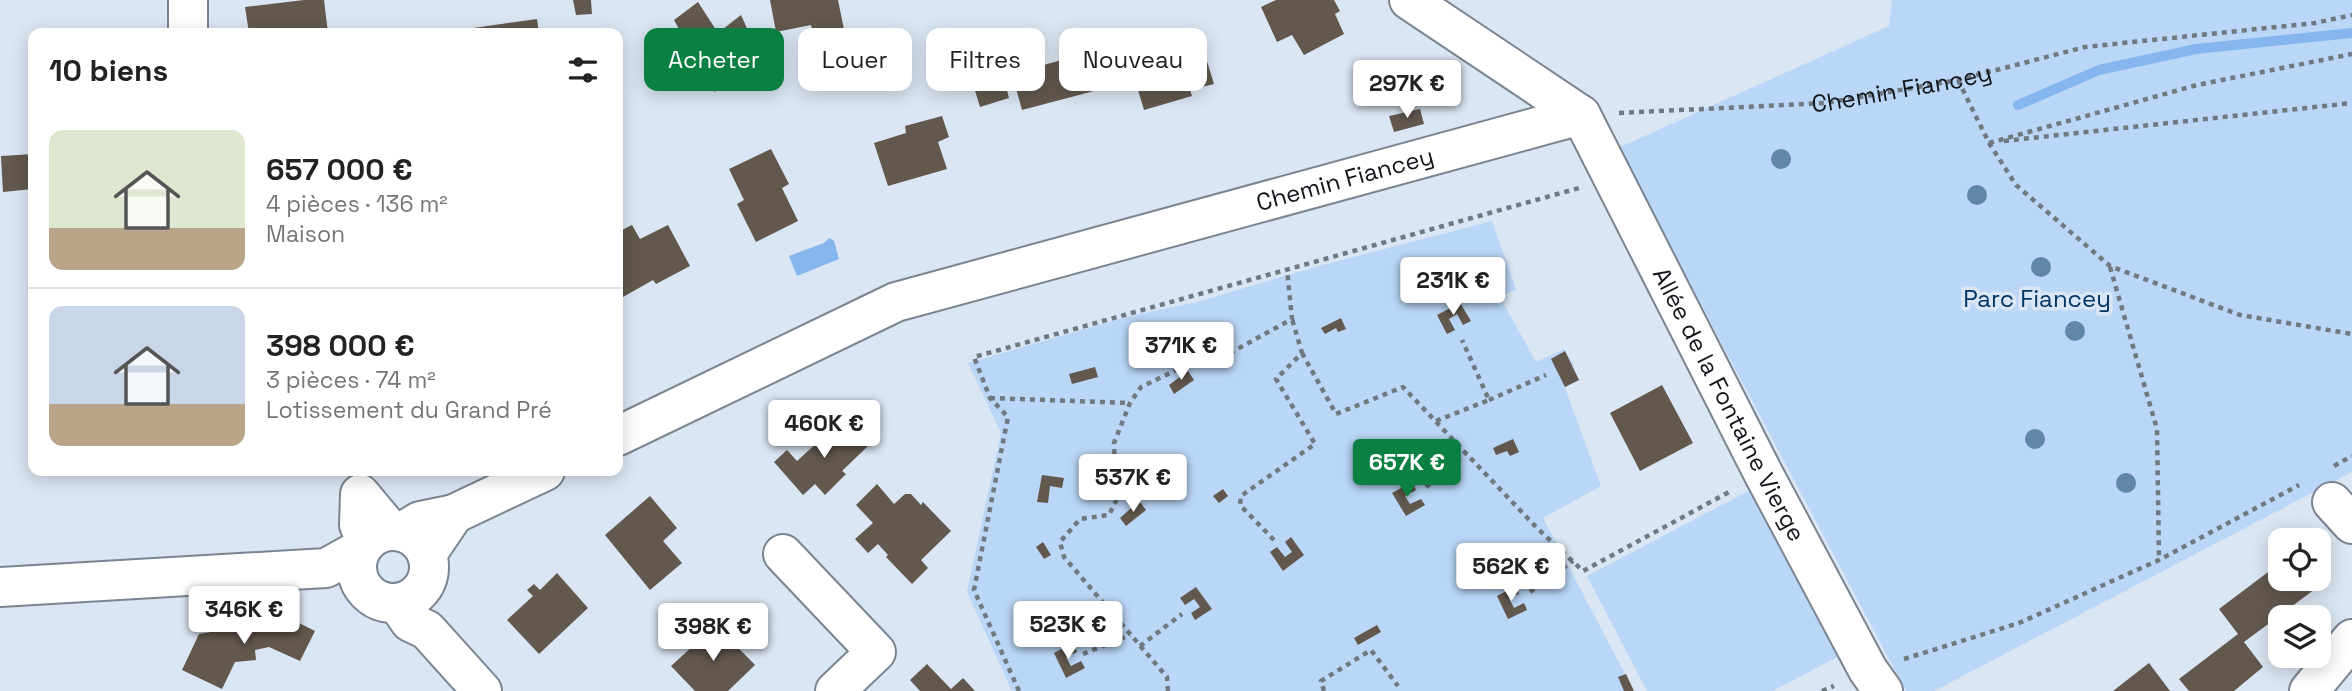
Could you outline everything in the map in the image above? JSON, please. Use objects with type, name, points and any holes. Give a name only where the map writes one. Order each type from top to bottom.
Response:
[{"type":"street","points":[[188,0],[188,28]]},
{"type":"street","points":[[1409,0],[1581,115]]},
{"type":"street","name":"Allée de la Fontaine Vierge","points":[[1581,115],[1763,473],[1875,681]]},
{"type":"street","name":"Chemin Fiancey","points":[[623,434],[896,302],[1581,115]]},
{"type":"street","points":[[0,587],[384,561],[454,514],[534,476]]},
{"type":"street","points":[[355,482],[384,561],[429,606],[427,630],[482,691]]},
{"type":"street","points":[[783,554],[876,652],[835,691]]},
{"type":"street","points":[[2309,691],[2352,639]]},
{"type":"path","name":"Chemin Fiancey","points":[[1581,115],[1826,103],[1958,80],[2085,47],[2315,23],[2352,15]]},
{"type":"path","points":[[1989,143],[2197,85],[2352,54]]},
{"type":"path","points":[[1958,80],[1989,143],[2015,185],[2110,266],[2240,314],[2352,334]]},
{"type":"path","points":[[1989,143],[2352,103]]},
{"type":"path","points":[[1019,691],[974,590],[1008,417],[990,398],[974,357],[1614,179]]},
{"type":"path","points":[[2110,266],[2157,429],[2159,560]]},
{"type":"path","points":[[1287,269],[1292,319],[1302,353],[1336,414],[1403,387],[1536,528],[1583,571],[1763,473]]},
{"type":"path","points":[[1168,691],[1167,677],[1064,557],[1060,542],[1080,519],[1109,515],[1116,501],[1114,443],[1129,403],[1141,387],[1212,353],[1230,353],[1292,319]]},
{"type":"path","points":[[1462,340],[1489,400]]},
{"type":"path","points":[[1274,540],[1240,505],[1241,496],[1315,444],[1276,379],[1302,353]]},
{"type":"path","points":[[1436,421],[1546,375]]},
{"type":"path","points":[[990,398],[1129,403]]},
{"type":"path","points":[[1426,487],[1466,453]]},
{"type":"path","points":[[1875,681],[2019,623],[2159,560],[2329,494],[2352,456]]},
{"type":"path","points":[[1530,592],[1573,561]]},
{"type":"path","points":[[1140,646],[1182,614]]},
{"type":"path","points":[[1083,654],[1130,635]]},
{"type":"path","points":[[1324,691],[1321,681],[1371,650],[1398,686]]},
{"type":"green space","name":"Parc Fiancey","points":[[1892,0],[2352,0],[2352,472],[1934,691],[1906,691],[1618,148],[1889,26]]},
{"type":"green space","points":[[1492,221],[1516,289],[1500,297],[1536,362],[1564,349],[1574,365],[1571,384],[1565,388],[1601,486],[1543,518],[1634,691],[1012,691],[967,592],[1001,433],[968,363],[1130,316],[1197,302],[1315,267]]},
{"type":"green space","points":[[1754,488],[1841,655],[1773,691],[1647,691],[1587,576]]},
{"type":"water","points":[[829,238],[834,241],[839,259],[797,276],[789,256],[824,243]]},
{"type":"building","points":[[324,0],[327,28],[248,28],[245,7]]},
{"type":"building","points":[[573,0],[591,0],[592,14],[576,15]]},
{"type":"building","points":[[770,0],[838,0],[844,28],[812,28],[811,25],[784,30],[784,28],[775,28]]},
{"type":"building","points":[[1276,0],[1334,0],[1340,11],[1335,14],[1344,34],[1304,55],[1292,35],[1277,42],[1261,7]]},
{"type":"building","points":[[698,2],[715,28],[678,28],[674,20]]},
{"type":"building","points":[[741,15],[747,28],[724,28]]},
{"type":"building","points":[[537,19],[538,28],[473,28]]},
{"type":"building","points":[[1059,61],[1059,91],[1094,91],[1022,110],[1017,91],[1045,91],[1045,65]]},
{"type":"building","points":[[1207,61],[1214,84],[1207,86]]},
{"type":"building","points":[[1433,67],[1443,95],[1418,106],[1406,77]]},
{"type":"building","points":[[975,91],[1007,91],[1009,98],[980,107]]},
{"type":"building","points":[[1138,91],[1190,91],[1192,96],[1144,110]]},
{"type":"building","points":[[1420,109],[1424,124],[1394,132],[1389,116]]},
{"type":"building","points":[[942,116],[949,137],[938,142],[947,169],[888,186],[874,143],[906,133],[905,126]]},
{"type":"building","points":[[771,149],[789,184],[782,188],[798,221],[756,242],[737,204],[744,200],[729,169]]},
{"type":"building","points":[[28,154],[28,190],[3,192],[1,156]]},
{"type":"building","points":[[632,225],[640,239],[668,225],[690,266],[656,284],[653,280],[623,297],[623,230]]},
{"type":"building","points":[[1460,303],[1471,321],[1463,325],[1457,314],[1449,319],[1455,330],[1447,334],[1437,315]]},
{"type":"building","points":[[1341,318],[1346,329],[1338,332],[1336,328],[1325,334],[1321,328]]},
{"type":"building","points":[[1224,327],[1227,335],[1203,346],[1199,337]]},
{"type":"building","points":[[1565,351],[1579,380],[1565,387],[1551,359]]},
{"type":"building","points":[[1095,367],[1098,377],[1072,384],[1069,374]]},
{"type":"building","points":[[1188,371],[1194,380],[1174,394],[1169,385]]},
{"type":"building","points":[[1662,385],[1693,443],[1640,471],[1610,413]]},
{"type":"building","points":[[844,418],[869,445],[842,471],[846,474],[825,495],[815,484],[803,495],[774,462],[787,450],[797,461]]},
{"type":"building","points":[[1513,439],[1519,452],[1510,456],[1507,451],[1496,455],[1493,448]]},
{"type":"building","points":[[1042,475],[1064,478],[1062,488],[1050,486],[1048,503],[1037,502]]},
{"type":"building","points":[[1412,482],[1416,490],[1405,496],[1410,504],[1421,499],[1425,505],[1406,516],[1392,493]]},
{"type":"building","points":[[877,484],[894,504],[905,494],[911,494],[921,505],[923,502],[951,531],[921,560],[928,568],[912,584],[886,557],[888,555],[878,544],[868,553],[855,539],[873,523],[856,505]]},
{"type":"building","points":[[1223,489],[1228,496],[1219,503],[1213,496]]},
{"type":"building","points":[[650,496],[677,528],[663,541],[682,563],[650,590],[605,535]]},
{"type":"building","points":[[1139,501],[1146,510],[1126,526],[1120,518]]},
{"type":"building","points":[[1291,537],[1304,555],[1283,571],[1270,552],[1277,547],[1285,557],[1292,552],[1285,542]]},
{"type":"building","points":[[1043,542],[1051,555],[1044,559],[1036,547]]},
{"type":"building","points":[[2268,572],[2268,591],[2312,591],[2294,605],[2268,605],[2268,624],[2244,642],[2263,667],[2234,691],[2189,691],[2179,679],[2238,634],[2219,609]]},
{"type":"building","points":[[557,573],[588,608],[539,654],[507,620],[533,596],[527,590],[534,584],[540,590]]},
{"type":"building","points":[[1516,586],[1519,594],[1509,598],[1514,608],[1524,603],[1527,610],[1508,619],[1497,596]]},
{"type":"building","points":[[1196,587],[1212,609],[1195,620],[1191,613],[1200,607],[1194,599],[1185,605],[1180,598]]},
{"type":"building","points":[[287,617],[315,631],[300,661],[269,647],[255,650],[256,660],[235,662],[222,689],[182,670],[199,634],[211,632],[210,624],[251,618],[253,622]]},
{"type":"building","points":[[716,625],[755,665],[728,691],[695,691],[671,666]]},
{"type":"building","points":[[1377,625],[1381,632],[1358,645],[1354,638]]},
{"type":"building","points":[[1073,643],[1077,652],[1066,657],[1071,666],[1081,661],[1085,668],[1066,678],[1054,653]]},
{"type":"building","points":[[2149,663],[2170,691],[2113,691]]},
{"type":"building","points":[[927,664],[951,689],[963,678],[975,691],[920,691],[910,680]]},
{"type":"building","points":[[1626,674],[1634,691],[1624,691],[1618,677]]},
{"type":"waterway","points":[[2018,105],[2099,70],[2196,49],[2352,33]]}]
